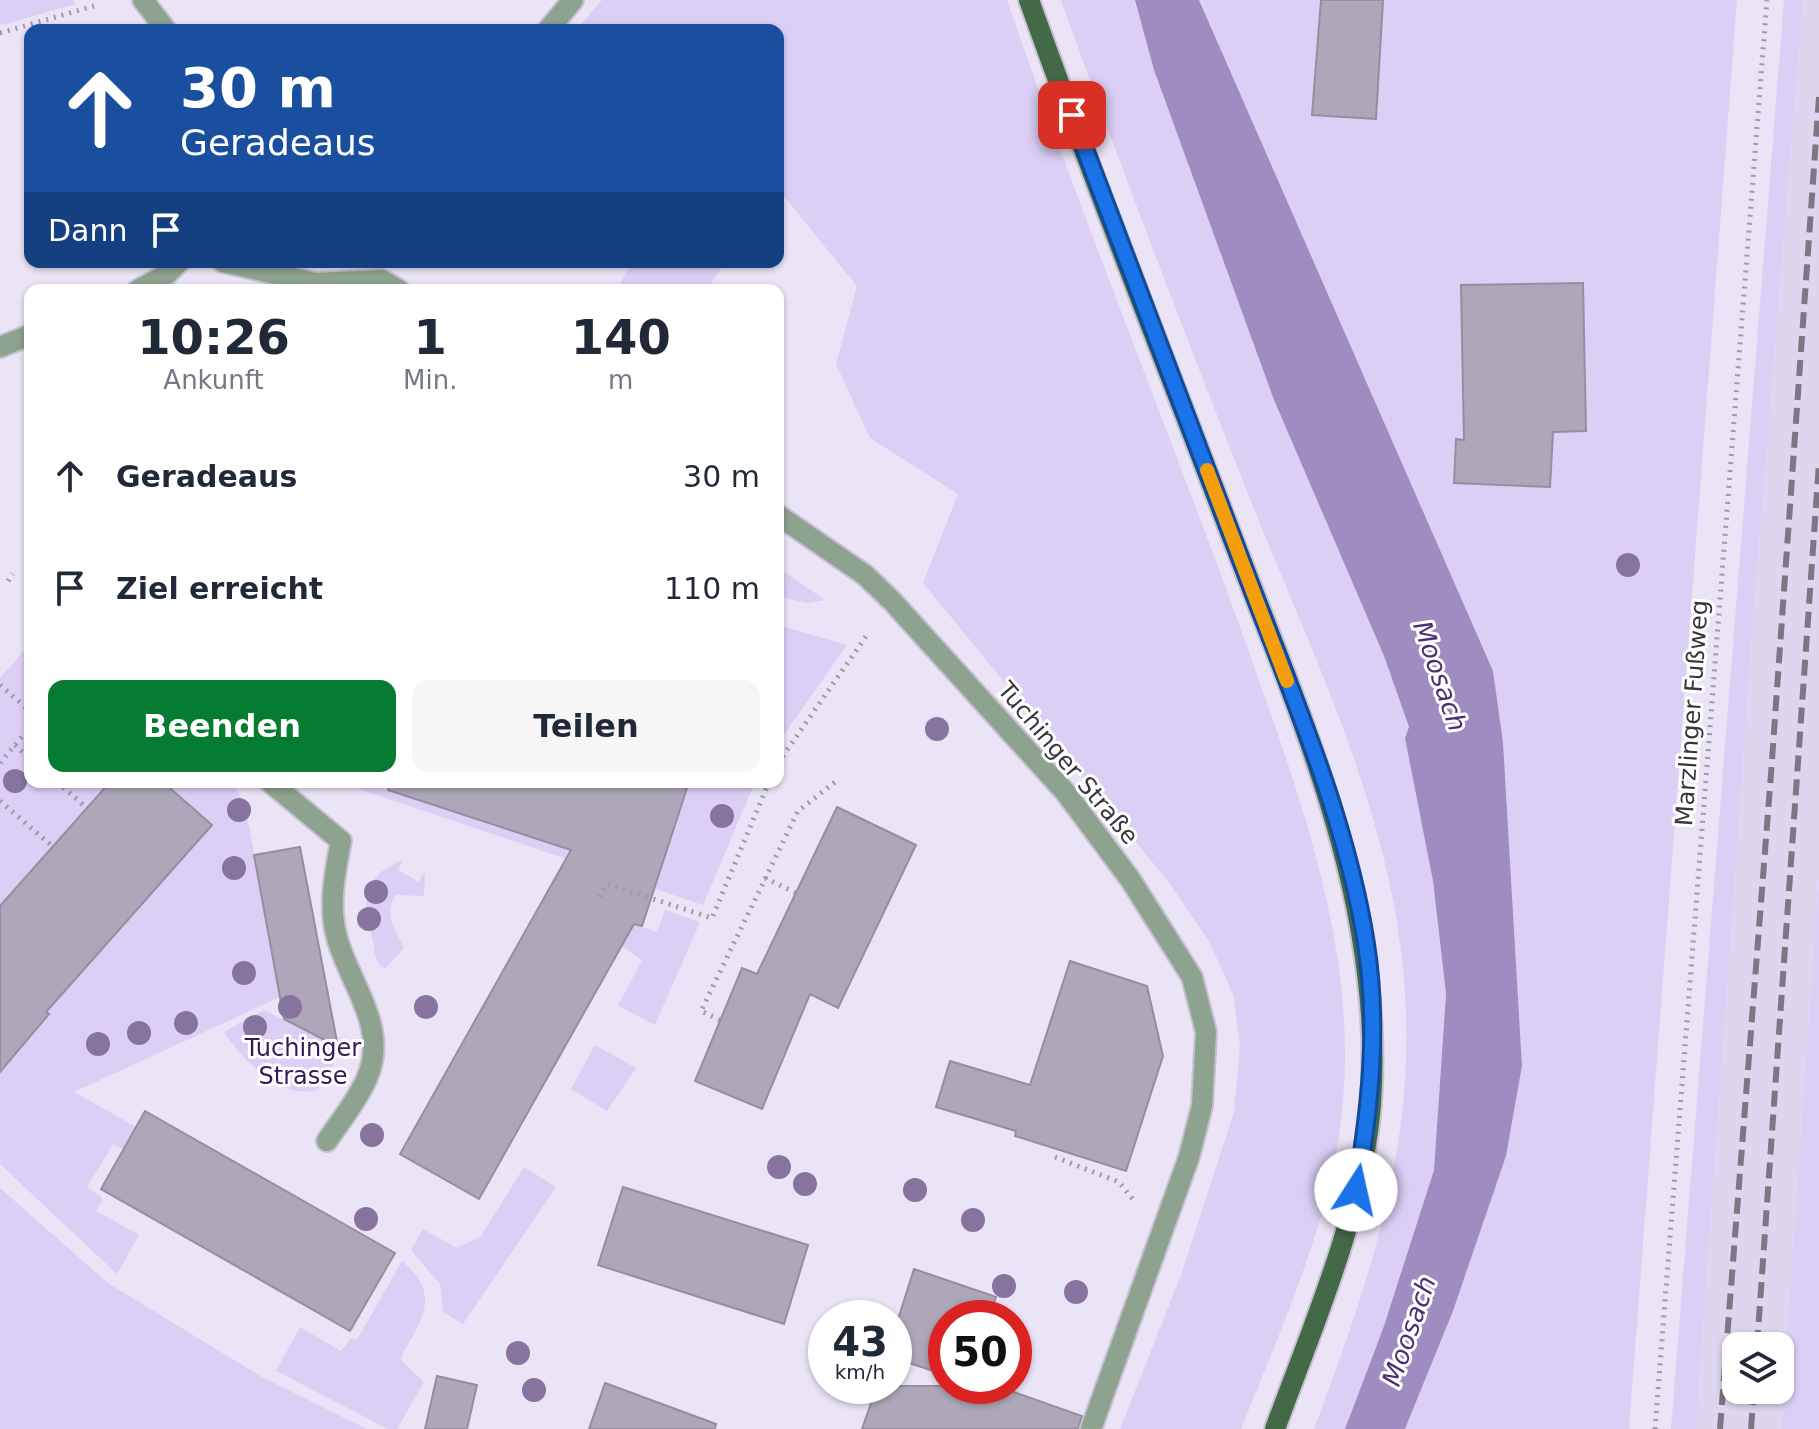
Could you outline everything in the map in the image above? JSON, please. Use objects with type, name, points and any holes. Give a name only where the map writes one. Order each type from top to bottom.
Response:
[{"type":"main road","points":[[1029,0],[1296,704],[1348,862],[1366,944],[1372,1015],[1371,1106],[1356,1190],[1336,1264],[1275,1429]]},
{"type":"street","points":[[143,0],[161,24]]},
{"type":"street","points":[[553,24],[573,0]]},
{"type":"street","points":[[249,268],[315,283],[386,277]]},
{"type":"street","points":[[151,284],[171,275]]},
{"type":"street","points":[[0,347],[24,337]]},
{"type":"street","name":"Tuchinger Straße","points":[[784,519],[865,575],[892,601],[1066,793],[1130,879],[1192,977],[1206,1032],[1202,1106],[1189,1157],[1091,1429]]},
{"type":"street","points":[[277,788],[341,841],[332,887],[337,938],[371,1015],[373,1057],[367,1079],[327,1141]]},
{"type":"path","name":"Marzlinger Fußweg","points":[[1655,1429],[1767,0]]},
{"type":"path","points":[[31,24],[94,6]]},
{"type":"path","points":[[0,33],[24,26]]},
{"type":"path","points":[[8,581],[13,574]]},
{"type":"path","points":[[784,754],[874,625]]},
{"type":"path","points":[[0,685],[24,706]]},
{"type":"path","points":[[0,763],[24,734]]},
{"type":"path","points":[[15,745],[24,753]]},
{"type":"path","points":[[720,1020],[701,1011],[765,878],[798,811],[835,782]]},
{"type":"path","points":[[64,788],[87,808]]},
{"type":"path","points":[[599,897],[607,884],[712,918],[766,788]]},
{"type":"path","points":[[0,801],[53,847]]},
{"type":"path","points":[[765,878],[796,893]]},
{"type":"path","points":[[1055,1157],[1119,1182],[1140,1209]]},
{"type":"shaded area","points":[[1803,0],[1819,0],[1819,879],[1789,1332],[1722,1332],[1722,1404],[1783,1404],[1781,1429],[1696,1429],[1754,607]]},
{"type":"green space","points":[[0,0],[73,0],[75,4],[3,25],[0,24]]},
{"type":"green space","points":[[602,0],[1007,0],[1274,723],[1319,867],[1338,963],[1345,1062],[1336,1154],[1327,1195],[1302,1274],[1241,1429],[1120,1429],[1181,1275],[1234,1112],[1240,1045],[1233,994],[1209,941],[1167,880],[923,583],[958,494],[870,438],[836,364],[857,286],[784,196],[784,24],[581,24]]},
{"type":"green space","points":[[1061,0],[1135,0],[1154,70],[1274,400],[1384,656],[1409,727],[1433,881],[1446,994],[1434,1170],[1384,1326],[1345,1429],[1314,1429],[1351,1327],[1381,1225],[1393,1173],[1406,1067],[1406,1012],[1400,946],[1389,881],[1373,817],[1330,693],[1204,382]]},
{"type":"green space","points":[[1199,0],[1737,0],[1629,1429],[1405,1429],[1453,1311],[1506,1156],[1522,1066],[1503,742],[1493,671]]},
{"type":"green space","points":[[1784,0],[1803,0],[1754,607],[1696,1429],[1671,1429]]},
{"type":"green space","points":[[629,268],[721,268],[711,284],[620,284]]},
{"type":"green space","points":[[784,572],[825,600],[808,603],[784,598]]},
{"type":"green space","points":[[784,627],[847,645],[784,734]]},
{"type":"green space","points":[[24,651],[24,788],[105,788],[0,906],[0,678]]},
{"type":"green space","points":[[170,788],[236,788],[246,809],[280,997],[74,1092],[136,1127],[123,1149],[113,1144],[87,1187],[103,1198],[96,1211],[139,1235],[117,1274],[0,1164],[0,1072],[48,1015],[32,1000],[70,985],[212,826]]},
{"type":"green space","points":[[356,788],[381,788],[657,878],[687,788],[752,788],[703,905]]},
{"type":"green space","points":[[403,860],[398,870],[419,882],[425,871],[424,896],[396,895],[392,902],[390,915],[404,948],[385,969],[375,954],[367,915],[368,893],[379,874]]},
{"type":"green space","points":[[1819,879],[1819,1429],[1781,1429],[1783,1404],[1794,1404],[1794,1332],[1788,1332]]},
{"type":"green space","points":[[665,910],[700,922],[655,1025],[618,1006],[642,960],[621,946],[631,923],[657,932]]},
{"type":"green space","name":"Tuchinger Strasse","points":[[264,1010],[330,1043],[333,1065],[318,1089],[305,1092],[278,1084],[252,1065],[224,1032]]},
{"type":"green space","points":[[595,1045],[636,1068],[607,1111],[571,1089]]},
{"type":"green space","points":[[524,1167],[556,1187],[463,1324],[443,1312],[440,1284],[411,1250],[423,1229],[457,1248],[481,1236]]},
{"type":"green space","points":[[0,1188],[108,1283],[260,1376],[367,1429],[0,1429]]},
{"type":"green space","points":[[402,1261],[415,1273],[425,1297],[421,1320],[400,1359],[424,1382],[397,1429],[388,1429],[276,1371],[300,1327],[341,1351],[351,1338],[357,1340]]},
{"type":"water","name":"Moosach","points":[[1135,0],[1199,0],[1493,671],[1503,742],[1522,1066],[1506,1156],[1453,1311],[1405,1429],[1345,1429],[1384,1326],[1434,1170],[1446,994],[1433,881],[1405,738],[1409,727],[1384,656],[1274,400],[1154,70]]},
{"type":"building","points":[[1321,0],[1383,0],[1376,119],[1312,115]]},
{"type":"building","points":[[1583,283],[1586,431],[1553,432],[1550,487],[1454,483],[1456,439],[1464,440],[1461,285]]},
{"type":"building","points":[[105,788],[170,788],[212,825],[46,1012],[49,1014],[0,1072],[0,906]]},
{"type":"building","points":[[687,788],[642,926],[634,924],[479,1199],[400,1154],[571,850],[388,790]]},
{"type":"building","points":[[837,807],[916,845],[838,1008],[810,994],[762,1109],[695,1081],[742,968],[757,974]]},
{"type":"building","points":[[300,847],[338,1047],[284,1019],[254,855]]},
{"type":"building","points":[[1070,961],[1147,986],[1163,1056],[1126,1171],[1015,1136],[1016,1131],[936,1107],[950,1061],[1030,1085]]},
{"type":"building","points":[[145,1111],[395,1253],[350,1331],[101,1189]]},
{"type":"building","points":[[623,1187],[808,1245],[784,1324],[598,1265]]},
{"type":"building","points":[[914,1269],[996,1297],[995,1300],[928,1300],[928,1369],[912,1364],[912,1300],[904,1300]]},
{"type":"building","points":[[437,1376],[477,1385],[467,1429],[425,1429]]},
{"type":"building","points":[[605,1383],[716,1424],[715,1429],[589,1429]]},
{"type":"building","points":[[912,1386],[928,1386],[928,1404],[1032,1404],[1032,1398],[1082,1416],[1078,1429],[862,1429],[871,1404],[912,1404]]},
{"type":"railway","points":[[1720,1429],[1819,97]]},
{"type":"railway","points":[[1758,1332],[1819,463]]},
{"type":"railway","points":[[1751,1429],[1753,1404]]},
{"type":"slow traffic","points":[[1207,470],[1287,681]]},
{"type":"route","points":[[1072,115],[1296,704],[1348,862],[1366,944],[1372,1015],[1371,1106],[1356,1190]]}]
